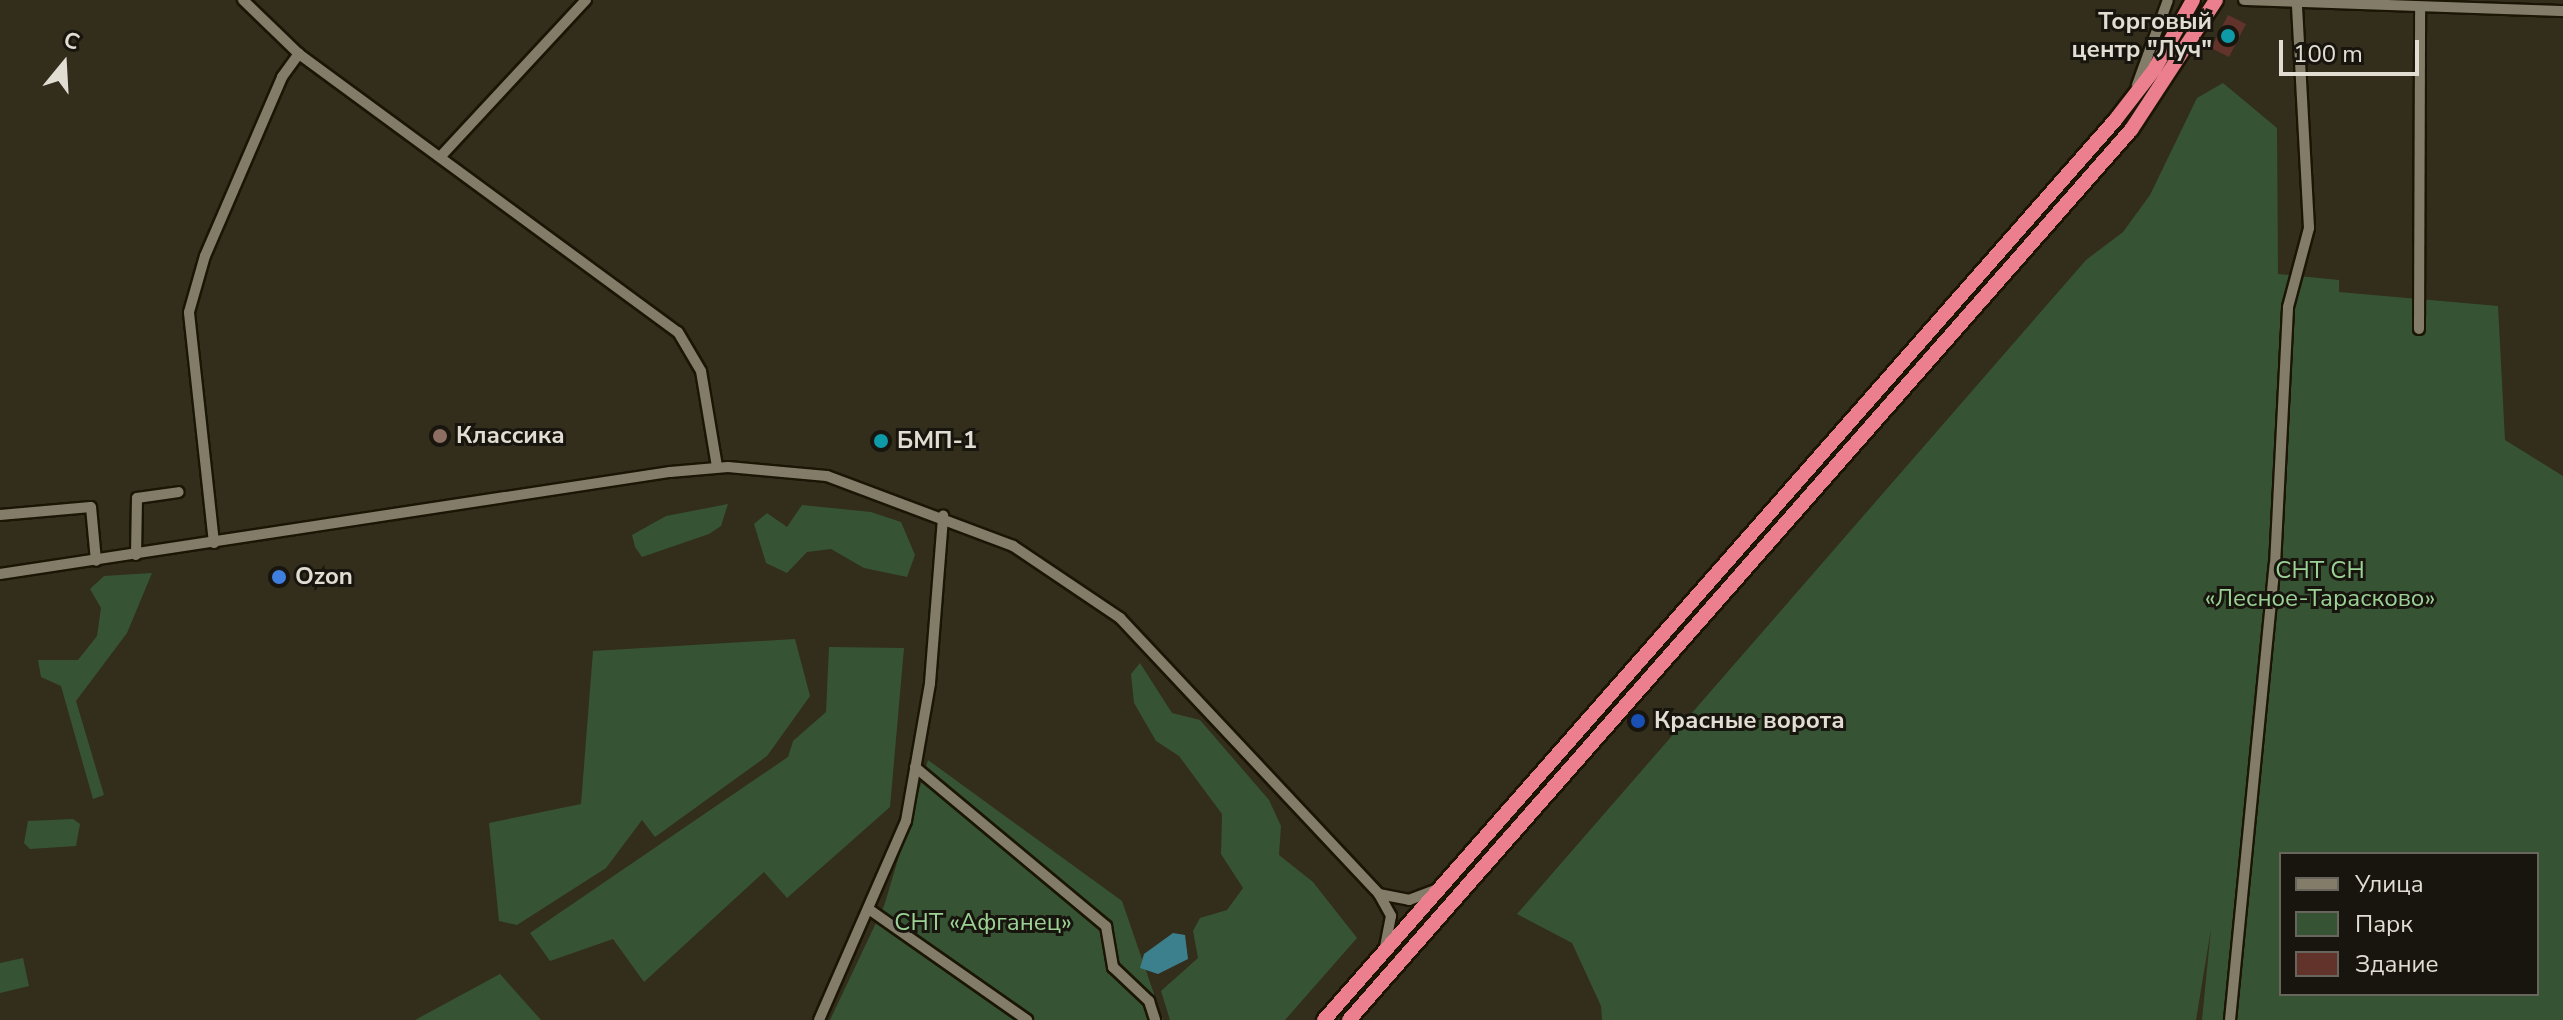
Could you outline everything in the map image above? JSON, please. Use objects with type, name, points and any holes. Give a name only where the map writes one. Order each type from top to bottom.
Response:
[{"type":"highway","points":[[1324,1020],[2128,105],[2193,0]]},
{"type":"highway","points":[[1349,1020],[2131,130],[2216,0]]},
{"type":"street","points":[[243,0],[299,54],[685,339],[701,371],[717,467]]},
{"type":"street","points":[[441,156],[586,0]]},
{"type":"street","points":[[2128,105],[2168,0]]},
{"type":"street","points":[[2244,0],[2562,14]]},
{"type":"street","points":[[2230,1020],[2275,565],[2288,307],[2309,228],[2297,4]]},
{"type":"street","points":[[2419,329],[2420,7]]},
{"type":"street","points":[[214,543],[189,312],[211,242],[282,77],[299,54]]},
{"type":"street","points":[[0,574],[717,467],[827,476],[943,516],[1039,560],[1120,618],[1379,894],[1391,916],[1383,954]]},
{"type":"street","points":[[136,555],[137,498],[179,492]]},
{"type":"street","points":[[0,515],[91,507],[96,561]]},
{"type":"street","points":[[820,1020],[906,821],[930,683],[943,516]]},
{"type":"street","points":[[915,767],[1106,926],[1113,967],[1149,1001],[1155,1020]]},
{"type":"street","points":[[1379,894],[1409,900],[1444,887]]},
{"type":"street","points":[[870,910],[1027,1020]]},
{"type":"green space","name":"СНТ СН «Лесное-Тарасково»","points":[[2223,83],[2277,128],[2278,274],[2339,280],[2339,292],[2498,306],[2505,440],[2563,476],[2563,1020],[2202,1020],[2211,929],[2196,1020],[1602,1020],[1601,1006],[1572,943],[1517,914],[2086,260],[2123,232],[2150,195],[2197,98]]},
{"type":"green space","points":[[728,504],[721,526],[709,534],[642,557],[635,547],[632,535],[666,516]]},
{"type":"green space","points":[[802,505],[871,512],[901,522],[915,555],[907,577],[864,568],[831,549],[807,552],[787,573],[766,563],[754,524],[767,513],[787,527]]},
{"type":"green space","points":[[152,573],[127,633],[76,701],[104,795],[93,799],[61,686],[41,677],[38,660],[78,660],[97,636],[101,608],[90,589],[104,576]]},
{"type":"green space","points":[[795,639],[810,696],[767,756],[655,837],[642,820],[606,868],[517,925],[499,921],[489,823],[581,804],[593,651]]},
{"type":"green space","points":[[829,647],[904,648],[890,807],[787,898],[764,872],[644,982],[613,939],[550,961],[530,933],[788,757],[793,741],[826,712]]},
{"type":"green space","points":[[1140,663],[1172,713],[1200,720],[1269,800],[1281,826],[1279,855],[1313,882],[1357,938],[1285,1020],[1170,1020],[1161,991],[1198,958],[1193,931],[1200,918],[1227,910],[1243,888],[1221,854],[1222,814],[1179,756],[1156,741],[1134,703],[1131,674]]},
{"type":"green space","name":"СНТ «Афганец»","points":[[928,760],[1122,901],[1163,1020],[830,1020],[884,906]]},
{"type":"green space","points":[[73,819],[80,824],[76,846],[30,849],[24,843],[28,821]]},
{"type":"green space","points":[[23,958],[29,986],[0,993],[0,963]]},
{"type":"green space","points":[[500,974],[541,1020],[415,1020]]},
{"type":"water","points":[[1173,933],[1185,935],[1188,959],[1158,974],[1140,968],[1144,954]]},
{"type":"building","name":"Торговый центр \"Луч\"","points":[[2228,15],[2246,24],[2229,57],[2211,48]]},
{"type":"place","name":"Торговый центр \"Луч\"","points":[[2228,36]]},
{"type":"place","name":"Классика","points":[[440,436]]},
{"type":"place","name":"БМП-1","points":[[881,441]]},
{"type":"place","name":"Ozon","points":[[279,577]]},
{"type":"place","name":"Красные ворота","points":[[1638,721]]}]
